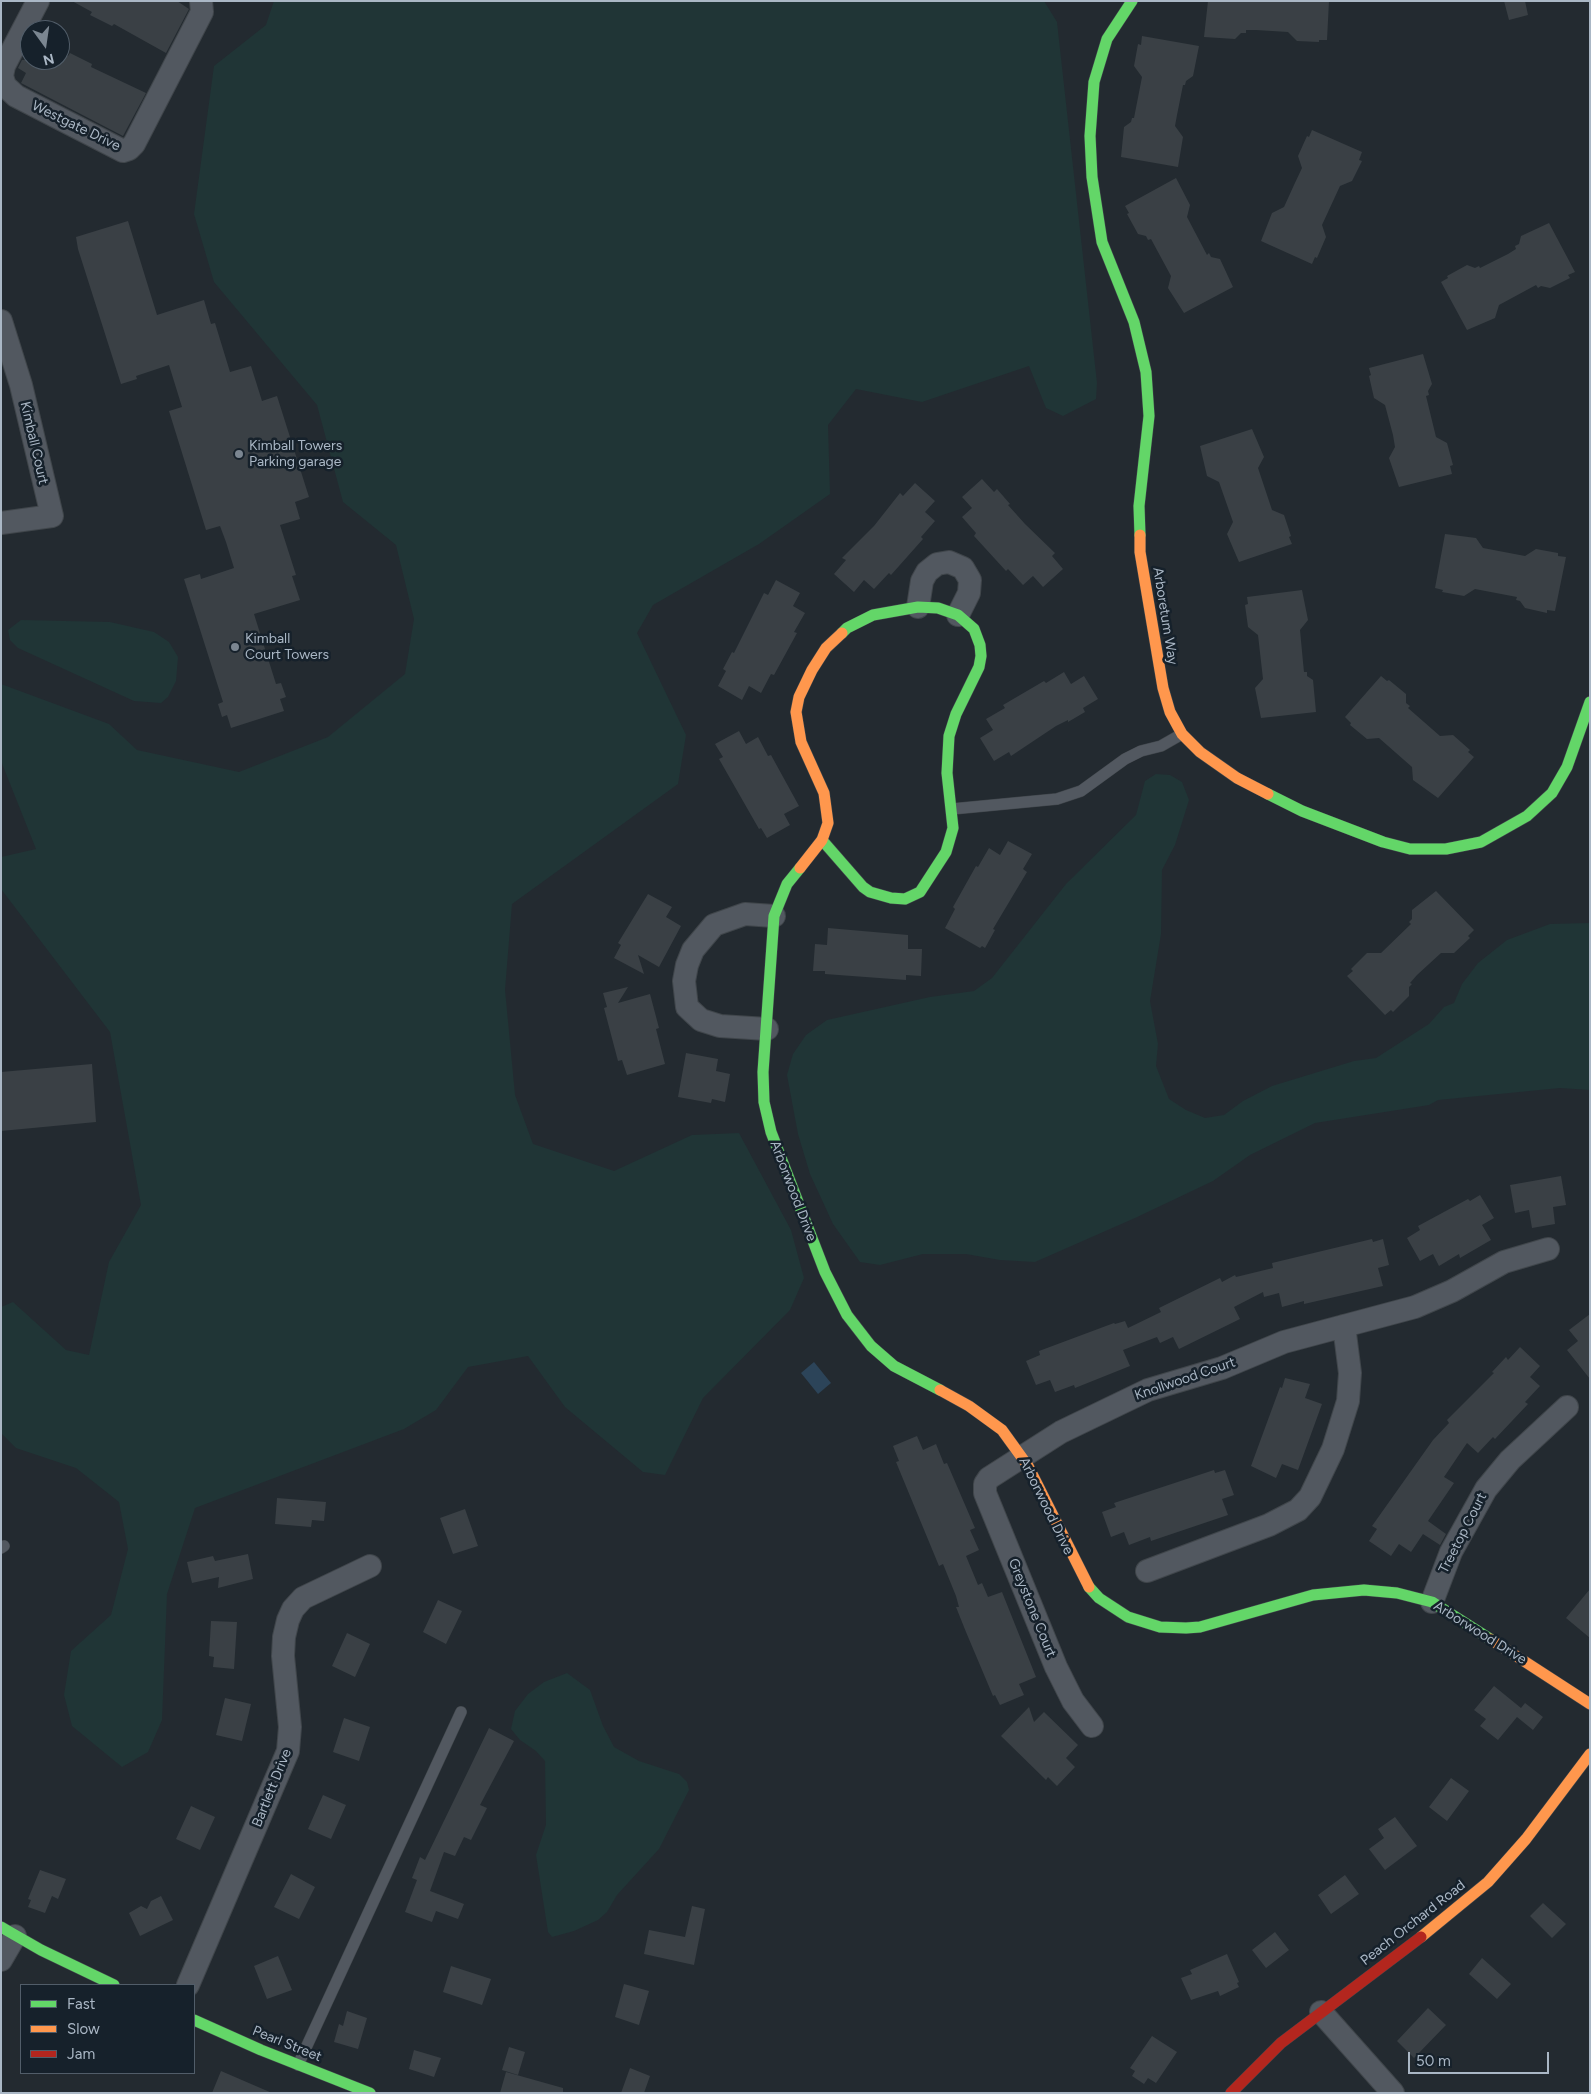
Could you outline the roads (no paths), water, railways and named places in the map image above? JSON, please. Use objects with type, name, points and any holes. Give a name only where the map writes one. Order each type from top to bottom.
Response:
[{"type":"street","name":"Westgate Drive","points":[[33,4],[4,66],[2,76],[5,86],[16,96],[123,151],[131,148],[134,144],[202,12],[201,1]]},
{"type":"street","name":"Arboretum Way","points":[[1132,1],[1107,39],[1094,82],[1090,136],[1092,177],[1102,242],[1134,322],[1146,372],[1149,416],[1139,506],[1140,552],[1163,688],[1170,712],[1182,734],[1200,752],[1237,778],[1302,811],[1383,842],[1410,849],[1446,849],[1471,844],[1496,835],[1528,816],[1552,793],[1568,767],[1590,702]]},
{"type":"street","name":"Kimball Court","points":[[1,321],[21,385],[52,516],[1,523]]},
{"type":"street","points":[[918,607],[922,581],[926,572],[937,564],[950,562],[962,567],[970,580],[969,593],[958,615]]},
{"type":"street","name":"Arborwood Drive","points":[[822,840],[863,887],[885,897],[905,899],[922,890],[946,852],[952,834],[952,809],[947,766],[949,736],[956,714],[979,667],[981,656],[980,645],[974,629],[958,615],[938,608],[918,607],[873,615],[847,628],[833,640],[820,657],[799,697],[795,717],[798,732],[824,793],[828,823],[822,840],[792,876],[774,916],[763,1090],[767,1116],[822,1265],[840,1304],[865,1340],[881,1356],[903,1371],[985,1415],[1002,1430],[1022,1456],[1085,1582],[1108,1605],[1138,1621],[1172,1628],[1200,1627],[1276,1604],[1340,1591],[1383,1591],[1432,1602],[1590,1704]]},
{"type":"street","points":[[767,1029],[720,1026],[701,1020],[687,1007],[684,981],[687,965],[693,950],[714,925],[741,914],[774,916]]},
{"type":"street","name":"Knollwood Court","points":[[984,1484],[989,1478],[1022,1456],[1085,1418],[1148,1390],[1222,1368],[1284,1342],[1415,1307],[1452,1291],[1504,1262],[1548,1249]]},
{"type":"street","points":[[1147,1571],[1269,1525],[1289,1516],[1305,1502],[1317,1484],[1333,1449],[1348,1401],[1349,1360],[1344,1326]]},
{"type":"street","name":"Treetop Court","points":[[1432,1602],[1450,1552],[1486,1489],[1510,1460],[1567,1406]]},
{"type":"street","name":"Greystone Court","points":[[984,1484],[985,1493],[1056,1668],[1073,1701],[1092,1726]]},
{"type":"street","name":"Bartlett Drive","points":[[188,1984],[288,1751],[290,1727],[283,1656],[284,1637],[288,1620],[293,1609],[303,1598],[370,1566]]},
{"type":"street","name":"Peach Orchard Road","points":[[1231,2093],[1281,2043],[1447,1917],[1488,1882],[1526,1839],[1590,1754]]},
{"type":"street","points":[[1,1960],[8,1932],[72,1966],[112,1984]]},
{"type":"street","points":[[1321,2012],[1393,2093]]},
{"type":"street","name":"Pearl Street","points":[[195,2020],[298,2065],[370,2093]]},
{"type":"lane","points":[[952,809],[1057,798],[1080,791],[1125,759],[1141,751],[1161,746],[1182,734]]},
{"type":"lane","points":[[298,2065],[461,1712]]},
{"type":"water","points":[[814,1362],[831,1383],[818,1394],[801,1373]]},
{"type":"place","name":"Kimball Towers Parking garage","points":[[239,454]]},
{"type":"place","name":"Kimball Court Towers","points":[[235,647]]}]
